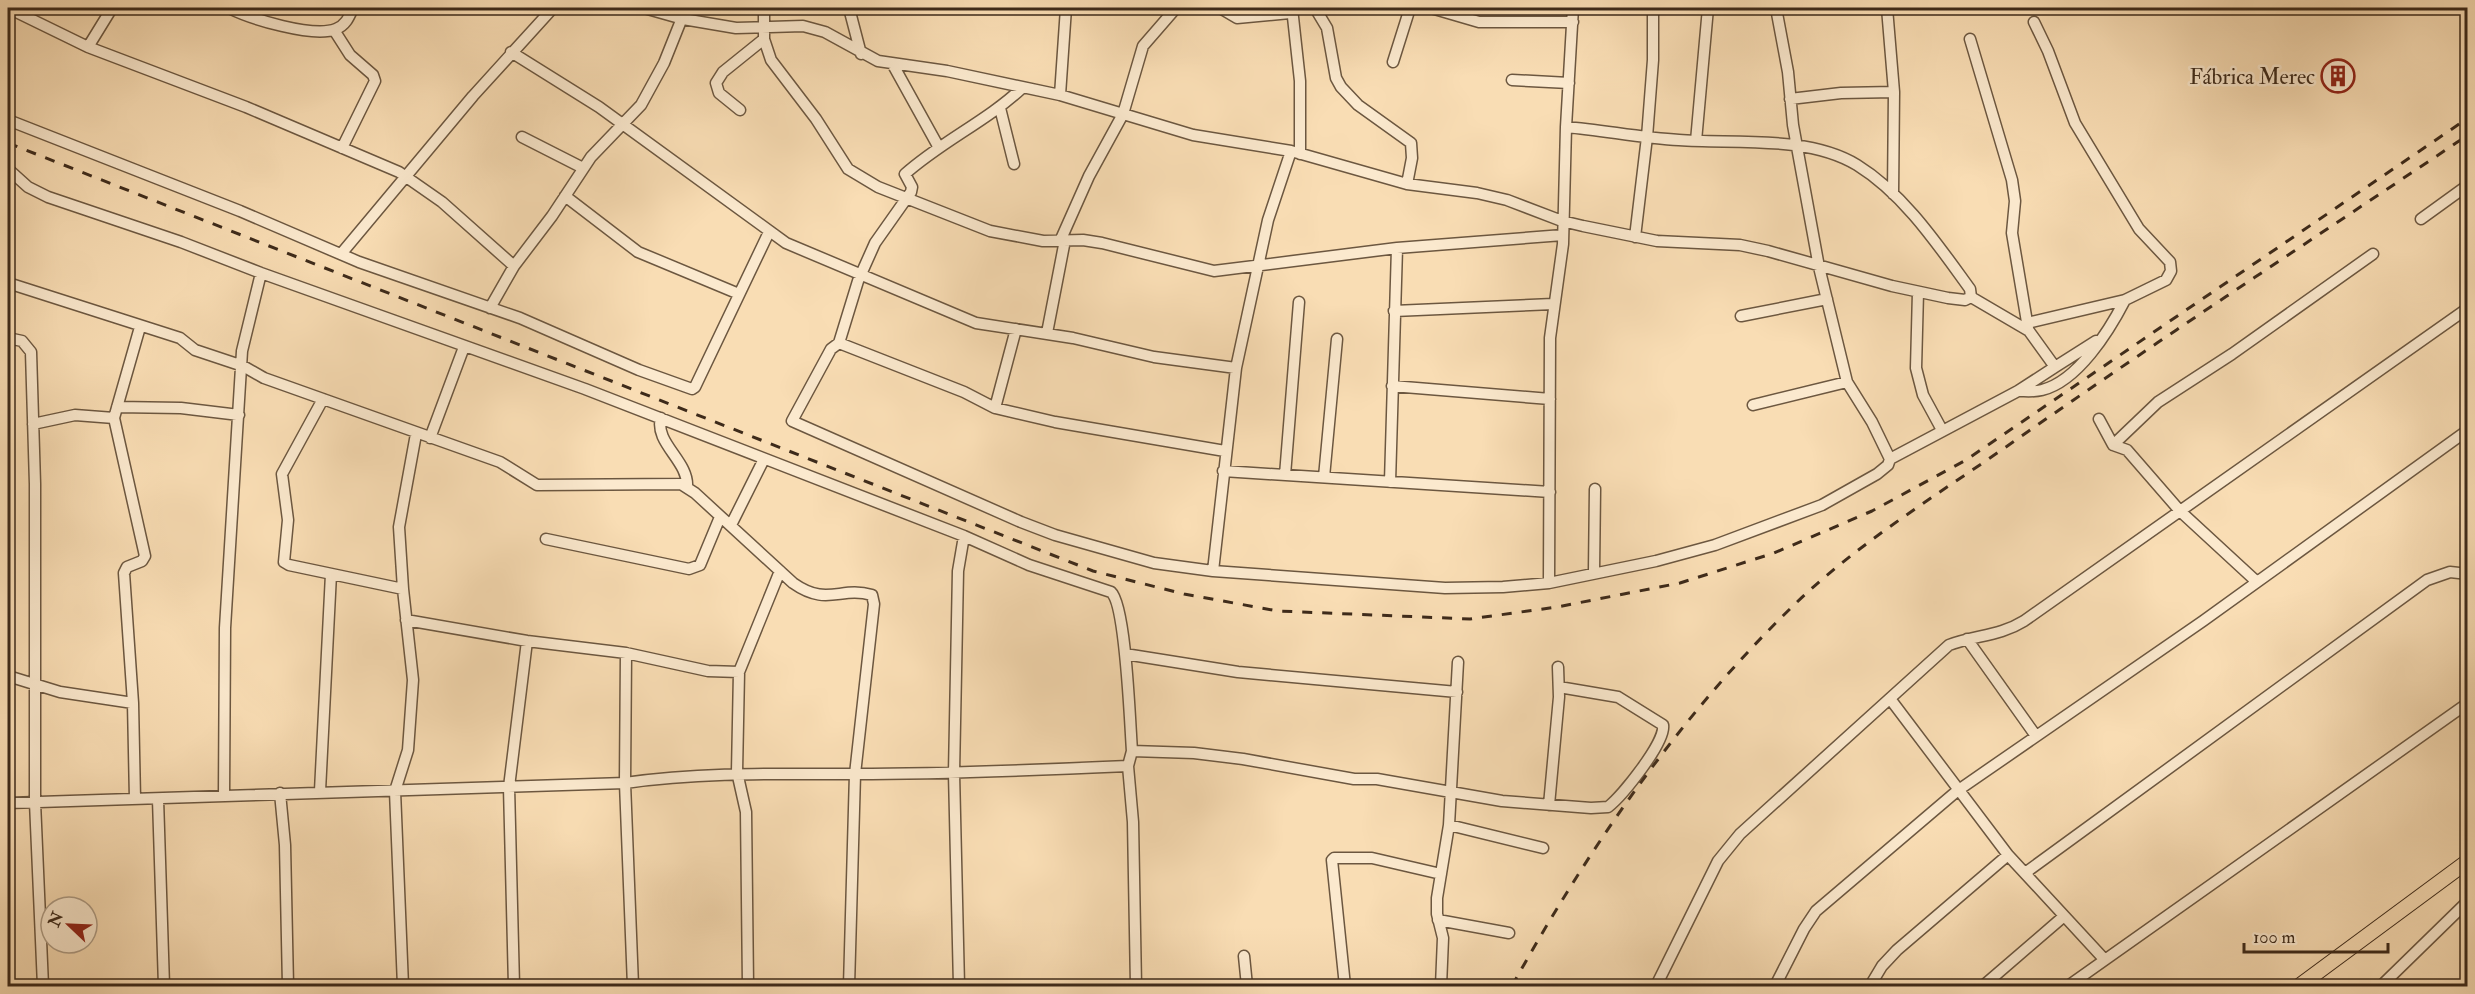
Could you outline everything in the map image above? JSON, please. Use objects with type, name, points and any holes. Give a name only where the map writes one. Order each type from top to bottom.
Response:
[{"type":"main road","points":[[2299,987],[2468,861]]},
{"type":"street","points":[[8,8],[30,13],[88,47],[246,107],[405,176],[442,202],[514,266]]},
{"type":"street","points":[[88,47],[112,8]]},
{"type":"street","points":[[236,9],[277,25],[334,30],[343,25],[353,8]]},
{"type":"street","points":[[341,254],[511,52],[553,8]]},
{"type":"street","points":[[644,8],[683,19],[736,28],[786,25],[814,29],[825,32],[861,54],[892,63],[946,71],[1060,95],[1193,135],[1296,152],[1407,184],[1478,193],[1507,200],[1562,221],[1635,237],[1740,246],[1768,251],[1819,267],[1918,292],[1965,300],[1971,297]]},
{"type":"street","points":[[490,308],[514,266],[583,168],[650,90],[686,8]]},
{"type":"street","points":[[765,8],[764,39],[771,60],[816,119],[848,169],[878,187],[999,233],[1043,241],[1063,239],[1102,243],[1214,272],[1397,248],[1563,235]]},
{"type":"street","points":[[849,8],[861,54]]},
{"type":"street","points":[[1060,95],[1066,8]]},
{"type":"street","points":[[1047,333],[1063,239],[1089,176],[1123,114],[1143,46],[1176,8]]},
{"type":"street","points":[[1213,571],[1236,368],[1268,220],[1296,152],[1299,73],[1291,10],[1237,18],[1220,8]]},
{"type":"street","points":[[1315,8],[1327,28],[1336,78],[1341,87],[1358,105],[1411,142],[1412,159],[1407,184]]},
{"type":"street","points":[[1393,62],[1410,8]]},
{"type":"street","points":[[1431,8],[1479,22],[1499,20],[1573,22]]},
{"type":"street","points":[[1549,583],[1550,338],[1563,235],[1566,127],[1574,8]]},
{"type":"street","points":[[1635,237],[1647,137],[1653,60],[1653,8]]},
{"type":"street","points":[[1695,141],[1708,8]]},
{"type":"street","points":[[1776,8],[1819,267],[1847,382],[1872,422],[1890,459]]},
{"type":"street","points":[[1887,8],[1894,92],[1893,194]]},
{"type":"street","points":[[1971,297],[2028,327],[2125,300],[2166,280],[2171,271],[2170,262],[2139,229],[2074,123],[2048,51],[2034,22]]},
{"type":"street","points":[[334,30],[350,55],[373,75],[375,81],[342,148]]},
{"type":"street","points":[[740,110],[719,93],[716,83],[723,72],[764,39]]},
{"type":"street","points":[[1970,39],[2012,180],[2015,201],[2012,234],[2028,327],[2055,367]]},
{"type":"street","points":[[511,52],[623,124],[786,243],[860,276],[976,323],[1047,333],[1154,357],[1236,368]]},
{"type":"street","points":[[892,63],[938,146]]},
{"type":"street","points":[[1512,80],[1569,83]]},
{"type":"street","points":[[1022,88],[1000,108],[938,146],[905,174],[912,189],[883,230],[860,276],[839,343],[831,350],[796,412],[793,423],[1055,535],[1154,563],[1213,571],[1473,589],[1549,583],[1656,561],[1765,528],[1822,504],[1868,479],[1888,465],[1890,459],[2018,392],[2105,336]]},
{"type":"street","points":[[1790,99],[1841,93],[1894,92]]},
{"type":"street","points":[[1000,108],[1014,164]]},
{"type":"street","points":[[8,120],[240,211],[341,254],[520,318],[639,370],[693,389],[770,232]]},
{"type":"street","points":[[1566,127],[1695,141],[1797,145],[1835,154],[1857,164],[1893,194],[1941,249],[1970,289],[1971,297]]},
{"type":"street","points":[[522,137],[583,168]]},
{"type":"street","points":[[8,169],[28,187],[48,197],[181,242],[661,418],[964,536],[1029,565],[1111,592],[1117,604],[1125,654],[1132,751],[1128,766],[1133,822],[1136,987]]},
{"type":"street","points":[[2421,219],[2468,185]]},
{"type":"street","points":[[565,196],[638,252],[739,294]]},
{"type":"street","points":[[1390,482],[1397,248]]},
{"type":"street","points":[[2113,445],[2158,402],[2232,354],[2373,254]]},
{"type":"street","points":[[224,796],[225,628],[243,366],[242,351],[261,273]]},
{"type":"street","points":[[8,283],[180,338],[195,350],[243,366],[264,378],[500,462],[537,485],[665,483],[687,487],[806,592],[817,596],[867,594],[873,598],[855,774],[849,987]]},
{"type":"street","points":[[1918,292],[1916,368],[1923,395],[1942,430]]},
{"type":"street","points":[[1741,315],[1827,299]]},
{"type":"street","points":[[2018,392],[2040,390],[2051,386],[2086,359],[2105,336],[2125,300]]},
{"type":"street","points":[[1285,475],[1299,302]]},
{"type":"street","points":[[1394,311],[1553,304]]},
{"type":"street","points":[[1656,987],[1718,861],[1740,834],[1842,740],[1891,700],[1949,645],[1966,639],[2006,632],[2025,621],[2468,308]]},
{"type":"street","points":[[135,799],[133,703],[124,573],[127,567],[142,561],[144,556],[114,418],[140,327]]},
{"type":"street","points":[[996,408],[1016,329]]},
{"type":"street","points":[[8,338],[22,341],[31,352],[37,686],[35,802],[43,987]]},
{"type":"street","points":[[1324,477],[1337,339]]},
{"type":"street","points":[[839,343],[964,392],[996,408],[1055,422],[1225,452]]},
{"type":"street","points":[[430,438],[464,347]]},
{"type":"street","points":[[1753,405],[1847,382]]},
{"type":"street","points":[[1392,386],[1550,399]]},
{"type":"street","points":[[323,399],[282,474],[288,520],[284,562],[289,566],[403,589]]},
{"type":"street","points":[[117,406],[181,408],[239,415]]},
{"type":"street","points":[[33,424],[75,415],[114,418]]},
{"type":"street","points":[[661,418],[660,430],[685,472],[687,487]]},
{"type":"street","points":[[2099,419],[2113,445],[2127,450],[2138,460],[2180,511],[2257,582]]},
{"type":"street","points":[[1775,987],[1804,929],[1816,911],[1957,791],[2257,582],[2468,430]]},
{"type":"street","points":[[403,987],[395,790],[408,750],[413,680],[399,527],[416,434]]},
{"type":"street","points":[[731,525],[764,459]]},
{"type":"street","points":[[1223,471],[1550,492]]},
{"type":"street","points":[[1594,572],[1595,489]]},
{"type":"street","points":[[546,539],[689,569],[700,565],[720,517]]},
{"type":"street","points":[[959,987],[954,773],[958,571],[964,536]]},
{"type":"street","points":[[748,987],[746,812],[737,772],[739,672],[780,571]]},
{"type":"street","points":[[2025,873],[2427,580],[2450,572],[2468,574]]},
{"type":"street","points":[[320,792],[331,574]]},
{"type":"street","points":[[406,620],[527,641],[626,653],[708,671],[739,672]]},
{"type":"street","points":[[1966,639],[2036,736]]},
{"type":"street","points":[[514,987],[509,787],[527,641]]},
{"type":"street","points":[[626,653],[625,783],[633,987]]},
{"type":"street","points":[[1125,654],[1238,672],[1457,692]]},
{"type":"street","points":[[1441,987],[1443,938],[1438,920],[1437,898],[1449,825],[1458,662]]},
{"type":"street","points":[[1549,805],[1559,687],[1558,667]]},
{"type":"street","points":[[8,676],[37,686],[133,703]]},
{"type":"street","points":[[1132,751],[1194,753],[1502,801],[1608,807],[1650,756],[1664,733],[1660,721],[1618,697],[1559,687]]},
{"type":"street","points":[[1891,700],[1957,791],[2008,855],[2104,959]]},
{"type":"street","points":[[2068,987],[2104,959],[2468,703]]},
{"type":"street","points":[[8,802],[625,783],[679,775],[737,772],[954,773],[1128,766]]},
{"type":"street","points":[[280,793],[285,845],[288,987]]},
{"type":"street","points":[[158,799],[164,987]]},
{"type":"street","points":[[1449,825],[1543,848]]},
{"type":"street","points":[[1870,987],[1882,966],[1897,950],[2008,855]]},
{"type":"street","points":[[1345,987],[1332,860],[1334,858],[1372,858],[1441,874]]},
{"type":"street","points":[[2381,987],[2465,904]]},
{"type":"street","points":[[1983,987],[2063,917]]},
{"type":"street","points":[[1438,920],[1509,933]]},
{"type":"street","points":[[1244,956],[1248,987]]},
{"type":"railway","points":[[8,143],[1093,571],[1184,594],[1278,611],[1470,619],[1557,607],[1680,583],[1774,553],[1872,511],[1966,460],[2468,118]]},
{"type":"railway","points":[[1512,986],[1572,884],[1639,785],[1675,738],[1752,647],[1819,582],[1872,539],[1928,500],[2468,135]]},
{"type":"place","name":"Fábrica Merec","points":[[2338,76]]}]
